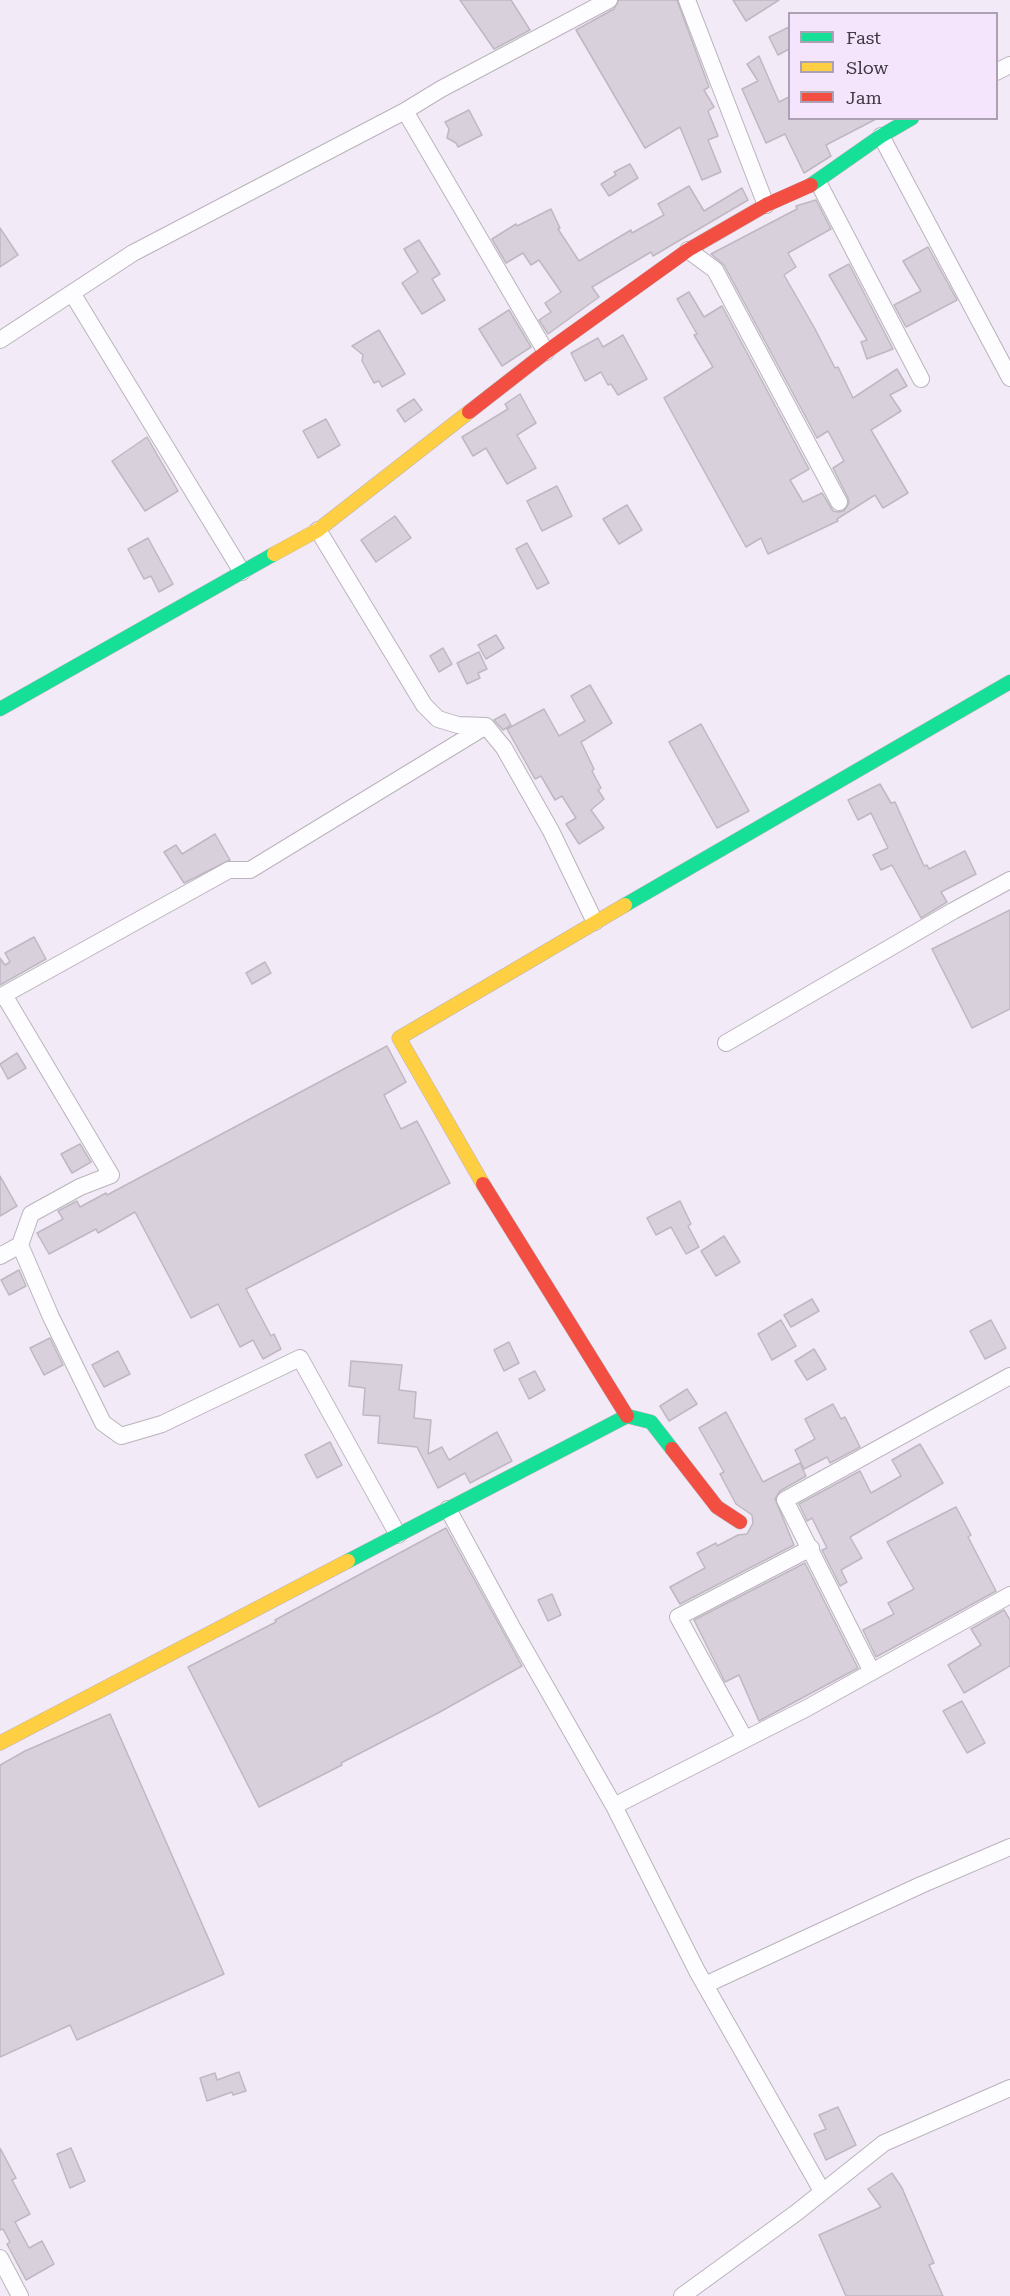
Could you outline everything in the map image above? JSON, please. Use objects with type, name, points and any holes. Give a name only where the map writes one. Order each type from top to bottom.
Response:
[{"type":"street","points":[[0,340],[133,253],[405,111],[441,89],[609,0]]},
{"type":"street","points":[[687,0],[766,205]]},
{"type":"street","points":[[405,111],[546,351]]},
{"type":"street","points":[[0,709],[318,530],[546,351],[688,250],[766,205],[818,182],[881,136],[909,120]]},
{"type":"street","points":[[881,136],[1010,378]]},
{"type":"street","points":[[818,182],[921,379]]},
{"type":"street","points":[[688,250],[715,270],[839,502]]},
{"type":"street","points":[[72,293],[242,572]]},
{"type":"street","points":[[318,530],[424,705],[438,718],[458,725],[486,726],[504,748],[545,821],[595,922]]},
{"type":"street","points":[[627,1416],[477,1175],[399,1038],[1010,682]]},
{"type":"street","points":[[0,1256],[20,1245],[31,1214],[80,1187],[111,1175],[2,996],[229,870],[250,870],[486,726]]},
{"type":"street","points":[[726,1043],[1010,880]]},
{"type":"street","points":[[20,1245],[51,1317],[103,1423],[121,1436],[162,1424],[300,1358],[398,1535]]},
{"type":"street","points":[[873,1672],[785,1500],[1010,1376]]},
{"type":"street","points":[[0,1743],[627,1416],[651,1422],[717,1507],[740,1522]]},
{"type":"street","points":[[447,1509],[614,1806],[705,1985],[822,2191]]},
{"type":"street","points":[[745,1739],[678,1617],[811,1548]]},
{"type":"street","points":[[614,1806],[873,1672],[1010,1595]]},
{"type":"street","points":[[705,1985],[921,1885],[1010,1847]]},
{"type":"street","points":[[682,2296],[884,2143],[1010,2088]]},
{"type":"street","points":[[0,2258],[20,2296]]},
{"type":"building","points":[[460,0],[511,0],[530,30],[494,49]]},
{"type":"building","points":[[619,0],[677,0],[709,87],[704,90],[714,107],[708,111],[718,136],[708,140],[721,172],[702,180],[680,127],[645,148],[576,30],[614,9]]},
{"type":"building","points":[[733,0],[779,0],[746,21]]},
{"type":"building","points":[[788,28],[788,50],[778,55],[769,37]]},
{"type":"building","points":[[759,56],[779,102],[788,98],[788,120],[874,120],[826,145],[831,156],[804,173],[785,134],[766,143],[742,89],[758,81],[747,64]]},
{"type":"building","points":[[469,110],[482,135],[458,147],[456,143],[447,138],[449,129],[445,122]]},
{"type":"building","points":[[630,164],[638,178],[609,196],[601,184],[616,175],[614,172]]},
{"type":"building","points":[[689,186],[704,211],[742,188],[748,200],[653,256],[651,252],[592,287],[599,297],[548,334],[539,320],[551,312],[545,303],[561,292],[539,260],[531,265],[523,253],[506,263],[492,239],[516,224],[517,226],[551,209],[560,228],[558,229],[579,261],[631,230],[632,233],[664,215],[658,204]]},
{"type":"building","points":[[816,200],[831,229],[788,253],[796,267],[784,275],[835,368],[838,367],[853,398],[897,369],[907,386],[890,395],[901,411],[871,430],[908,493],[883,508],[875,495],[837,519],[838,521],[768,554],[761,538],[746,547],[664,398],[713,367],[694,335],[697,334],[677,299],[689,292],[704,317],[722,306],[809,469],[790,480],[803,502],[822,493],[833,511],[844,511],[849,503],[848,498],[833,468],[844,461],[828,431],[817,438],[724,265],[711,254],[797,209],[796,206]]},
{"type":"building","points":[[0,228],[18,255],[0,267]]},
{"type":"building","points":[[419,240],[440,274],[432,279],[445,300],[422,314],[402,283],[418,272],[404,249]]},
{"type":"building","points":[[928,247],[957,300],[906,327],[894,305],[921,291],[903,261]]},
{"type":"building","points":[[849,264],[893,349],[867,359],[861,342],[867,340],[829,275]]},
{"type":"building","points":[[509,310],[531,347],[502,366],[479,329]]},
{"type":"building","points":[[379,330],[405,374],[382,387],[379,381],[374,383],[362,361],[363,355],[352,346]]},
{"type":"building","points":[[623,335],[647,379],[618,395],[611,384],[608,385],[601,372],[585,381],[571,353],[598,338],[603,347]]},
{"type":"building","points":[[520,394],[536,423],[517,435],[536,468],[507,484],[486,448],[473,456],[462,437],[508,409],[505,404]]},
{"type":"building","points":[[414,399],[422,410],[405,422],[397,410]]},
{"type":"building","points":[[326,419],[340,445],[318,458],[303,431]]},
{"type":"building","points":[[147,437],[178,491],[145,511],[112,461]]},
{"type":"building","points":[[557,486],[572,516],[542,531],[527,501]]},
{"type":"building","points":[[627,505],[642,530],[619,544],[603,519]]},
{"type":"building","points":[[395,516],[411,538],[376,562],[361,540]]},
{"type":"building","points":[[148,538],[173,584],[159,592],[151,576],[144,579],[128,549]]},
{"type":"building","points":[[527,543],[549,583],[537,589],[516,549]]},
{"type":"building","points":[[496,635],[504,648],[486,659],[478,645]]},
{"type":"building","points":[[443,648],[452,664],[439,672],[430,656]]},
{"type":"building","points":[[479,652],[487,669],[478,673],[480,678],[467,684],[457,663]]},
{"type":"building","points":[[590,685],[612,723],[581,742],[601,788],[598,790],[604,799],[591,810],[604,828],[579,844],[566,824],[576,818],[562,796],[555,800],[541,776],[535,779],[507,729],[544,709],[559,736],[585,721],[571,696]]},
{"type":"building","points":[[505,714],[511,725],[503,730],[494,720]]},
{"type":"building","points":[[701,724],[749,811],[717,828],[669,742]]},
{"type":"building","points":[[880,784],[891,803],[895,802],[924,866],[927,865],[929,869],[965,851],[976,874],[941,892],[947,902],[921,918],[892,865],[881,870],[873,855],[888,848],[871,813],[858,820],[848,800]]},
{"type":"building","points":[[215,834],[230,860],[184,883],[164,852],[176,845],[182,854]]},
{"type":"building","points":[[1010,910],[1010,1009],[972,1028],[932,949]]},
{"type":"building","points":[[34,937],[46,959],[0,985],[0,958],[5,965],[10,962],[5,953]]},
{"type":"building","points":[[265,962],[271,973],[252,984],[246,973]]},
{"type":"building","points":[[387,1046],[406,1082],[384,1095],[401,1129],[417,1121],[450,1183],[246,1289],[271,1336],[274,1334],[281,1349],[263,1359],[253,1340],[240,1347],[218,1304],[191,1318],[135,1212],[98,1233],[96,1229],[49,1254],[37,1233],[63,1219],[58,1211],[77,1201],[80,1207],[106,1193],[107,1195]]},
{"type":"building","points":[[17,1053],[26,1068],[8,1079],[0,1064]]},
{"type":"building","points":[[80,1144],[91,1162],[72,1173],[61,1154]]},
{"type":"building","points":[[0,1176],[17,1206],[0,1216]]},
{"type":"building","points":[[680,1201],[691,1224],[688,1226],[699,1247],[686,1254],[671,1227],[656,1235],[647,1218]]},
{"type":"building","points":[[724,1236],[740,1262],[716,1276],[701,1251]]},
{"type":"building","points":[[19,1270],[26,1286],[9,1295],[1,1280]]},
{"type":"building","points":[[812,1299],[819,1311],[791,1327],[784,1315]]},
{"type":"building","points":[[781,1320],[796,1346],[772,1360],[758,1334]]},
{"type":"building","points":[[991,1320],[1006,1348],[985,1359],[970,1331]]},
{"type":"building","points":[[50,1338],[63,1365],[44,1375],[30,1348]]},
{"type":"building","points":[[509,1342],[519,1363],[504,1371],[494,1350]]},
{"type":"building","points":[[814,1349],[826,1369],[807,1380],[795,1361]]},
{"type":"building","points":[[118,1351],[130,1374],[104,1387],[92,1365]]},
{"type":"building","points":[[351,1361],[402,1365],[399,1390],[416,1392],[414,1418],[431,1420],[428,1454],[442,1447],[449,1460],[497,1432],[512,1461],[470,1483],[465,1473],[438,1488],[417,1447],[378,1443],[380,1416],[363,1415],[365,1388],[349,1386]]},
{"type":"building","points":[[535,1371],[545,1390],[529,1399],[519,1379]]},
{"type":"building","points":[[687,1389],[697,1404],[669,1421],[660,1406]]},
{"type":"building","points":[[833,1404],[841,1419],[845,1417],[860,1447],[830,1463],[827,1457],[804,1469],[795,1450],[815,1439],[805,1419]]},
{"type":"building","points":[[726,1412],[763,1482],[800,1463],[806,1476],[780,1491],[775,1499],[794,1545],[680,1604],[670,1587],[705,1568],[697,1553],[716,1543],[717,1546],[738,1535],[747,1534],[753,1523],[752,1515],[736,1504],[720,1474],[724,1472],[699,1428]]},
{"type":"building","points":[[330,1442],[342,1465],[317,1478],[305,1455]]},
{"type":"building","points":[[920,1444],[943,1483],[850,1537],[862,1558],[841,1570],[847,1582],[840,1586],[822,1550],[827,1548],[812,1518],[807,1521],[799,1504],[860,1471],[871,1493],[901,1476],[892,1460]]},
{"type":"building","points":[[956,1507],[971,1535],[968,1537],[996,1591],[876,1657],[863,1630],[894,1614],[888,1603],[914,1589],[887,1542]]},
{"type":"building","points":[[446,1528],[522,1666],[341,1763],[342,1765],[259,1807],[188,1667],[276,1622],[275,1620]]},
{"type":"building","points":[[805,1563],[858,1668],[759,1721],[739,1675],[725,1682],[694,1620]]},
{"type":"building","points":[[552,1594],[561,1615],[548,1621],[538,1600]]},
{"type":"building","points":[[1004,1610],[1010,1620],[1010,1666],[964,1693],[948,1665],[981,1645],[971,1629]]},
{"type":"building","points":[[962,1701],[985,1743],[967,1753],[943,1711]]},
{"type":"building","points":[[110,1714],[224,1974],[77,2040],[70,2025],[0,2057],[0,1765],[25,1751]]},
{"type":"building","points":[[239,2072],[246,2091],[233,2095],[232,2092],[207,2101],[200,2078],[215,2073],[217,2080]]},
{"type":"building","points":[[838,2107],[856,2145],[826,2160],[814,2134],[826,2129],[819,2115]]},
{"type":"building","points":[[0,2148],[16,2178],[12,2180],[30,2214],[15,2222],[29,2248],[42,2241],[54,2264],[26,2280],[7,2244],[10,2242],[3,2229],[0,2230]]},
{"type":"building","points":[[71,2148],[85,2181],[70,2188],[57,2154]]},
{"type":"building","points":[[892,2173],[902,2188],[934,2263],[929,2265],[943,2296],[846,2296],[819,2235],[881,2207],[868,2189]]},
{"type":"traffic: fast","points":[[811,185],[881,136],[909,120]]},
{"type":"traffic: fast","points":[[0,709],[274,554]]},
{"type":"traffic: fast","points":[[625,905],[1010,682]]},
{"type":"traffic: fast","points":[[348,1561],[627,1416],[651,1422],[672,1449]]},
{"type":"traffic: slow","points":[[274,554],[318,530],[469,412]]},
{"type":"traffic: slow","points":[[483,1184],[399,1038],[625,905]]},
{"type":"traffic: slow","points":[[0,1743],[348,1561]]},
{"type":"traffic: jam","points":[[469,412],[546,352],[688,250],[766,205],[811,185]]},
{"type":"traffic: jam","points":[[483,1184],[627,1416]]},
{"type":"traffic: jam","points":[[672,1449],[717,1507],[740,1522]]}]
